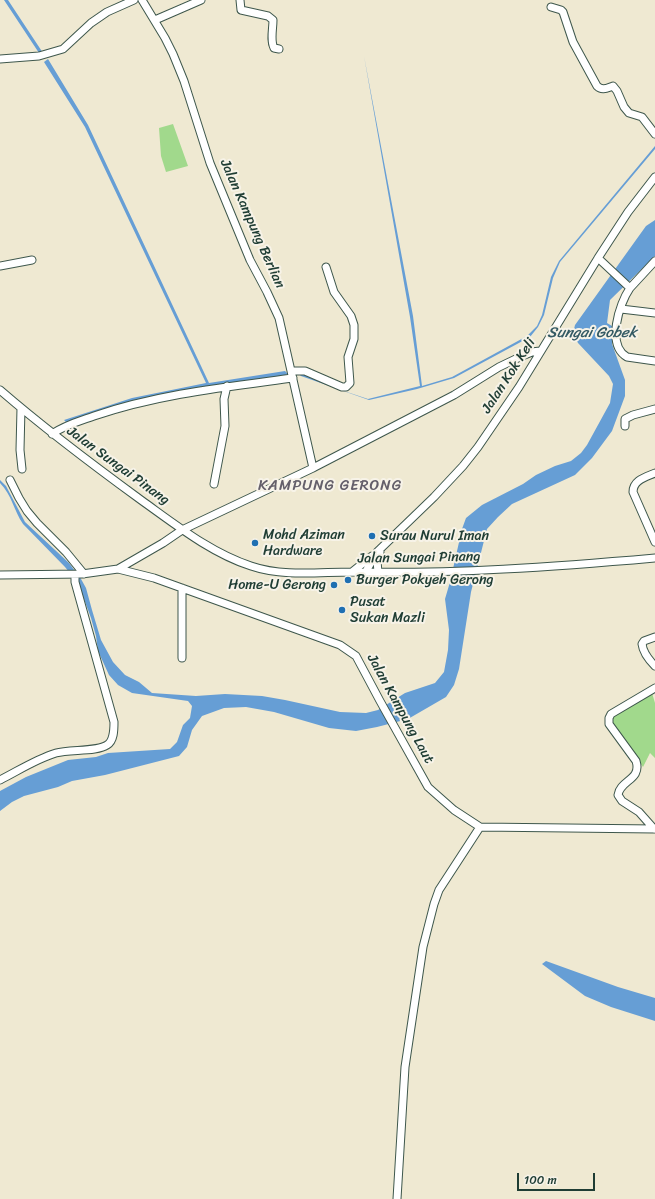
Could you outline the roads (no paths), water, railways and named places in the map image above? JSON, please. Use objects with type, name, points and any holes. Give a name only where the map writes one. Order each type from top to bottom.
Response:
[{"type":"street","points":[[0,59],[39,56],[63,49],[91,23],[107,12],[134,0]]},
{"type":"street","name":"Jalan Kampung Berlian","points":[[142,0],[155,20],[173,54],[184,81],[210,163],[250,260],[267,292],[278,318],[313,468]]},
{"type":"street","points":[[155,20],[201,0]]},
{"type":"street","points":[[240,0],[240,10],[268,16],[273,20],[272,43],[274,48],[279,49]]},
{"type":"street","points":[[551,7],[563,12],[573,42],[597,86],[600,89],[604,89],[613,86],[617,91],[624,107],[629,113],[642,117],[655,134]]},
{"type":"street","name":"Jalan Kok Keli","points":[[365,573],[380,550],[444,486],[475,451],[519,387],[540,351],[600,260],[628,212],[655,177]]},
{"type":"street","points":[[0,266],[32,260]]},
{"type":"street","points":[[600,260],[628,286]]},
{"type":"street","points":[[655,261],[628,286],[616,330],[616,341],[623,355],[631,358],[655,361]]},
{"type":"street","points":[[291,370],[305,371],[342,387],[346,387],[350,383],[348,360],[354,339],[354,325],[351,316],[334,292],[326,267]]},
{"type":"street","points":[[621,309],[655,313]]},
{"type":"street","points":[[0,575],[79,574],[118,569],[162,544],[182,530],[313,468],[454,395],[505,364],[532,352],[540,351]]},
{"type":"street","points":[[52,434],[61,427],[120,408],[151,400],[227,386],[293,378]]},
{"type":"street","points":[[214,484],[225,423],[224,399],[227,386]]},
{"type":"street","name":"Jalan Sungai Pinang","points":[[0,390],[52,434],[182,530],[221,553],[251,566],[262,569],[309,573],[440,572],[655,558]]},
{"type":"street","points":[[21,408],[20,450],[22,468]]},
{"type":"street","points":[[625,426],[626,419],[630,416],[655,409]]},
{"type":"street","points":[[655,473],[637,482],[633,488],[633,492],[655,542]]},
{"type":"street","points":[[10,480],[27,511],[66,552],[79,574]]},
{"type":"street","points":[[352,572],[380,550]]},
{"type":"street","points":[[378,573],[380,550]]},
{"type":"street","name":"Jalan Kampung Laut","points":[[118,569],[154,578],[340,645],[356,656],[428,787],[454,810],[480,826]]},
{"type":"street","points":[[0,780],[47,756],[64,751],[101,748],[108,745],[112,740],[114,722],[75,582],[79,574]]},
{"type":"street","points":[[182,588],[182,658]]},
{"type":"street","points":[[655,637],[644,641],[642,644],[642,648],[655,666]]},
{"type":"street","points":[[654,829],[638,812],[622,801],[618,795],[619,791],[636,774],[637,766],[636,761],[609,724],[609,721],[611,714],[655,688]]},
{"type":"street","points":[[397,1199],[405,1067],[423,947],[439,890],[480,826],[654,829]]},
{"type":"water","points":[[4,0],[8,0],[43,53],[39,53]]},
{"type":"water","name":"Sungai Gobek","points":[[364,56],[413,316],[422,386],[452,377],[527,336],[537,326],[542,315],[551,277],[559,261],[655,146],[655,149],[560,262],[553,278],[544,315],[538,327],[530,337],[454,378],[417,389],[369,400],[301,376],[299,374],[302,372],[344,391],[368,399],[420,386],[410,317]]},
{"type":"water","points":[[48,59],[88,125],[209,383],[285,371],[288,374],[279,377],[210,386],[67,423],[64,420],[132,398],[206,383],[85,127],[44,62]]},
{"type":"water","name":"Sungai Gobek","points":[[655,220],[655,256],[610,300],[607,323],[612,326],[612,344],[625,380],[625,396],[612,431],[592,458],[575,475],[512,504],[487,529],[471,592],[459,669],[454,685],[446,697],[408,719],[356,731],[329,728],[274,712],[246,707],[224,708],[202,716],[192,730],[187,747],[179,756],[105,775],[72,781],[58,787],[24,796],[12,802],[0,811],[0,791],[26,777],[68,760],[96,757],[108,753],[170,749],[177,742],[183,725],[190,718],[192,706],[188,701],[132,693],[118,685],[109,675],[98,651],[91,618],[78,583],[65,567],[23,524],[10,498],[0,483],[0,480],[6,486],[25,522],[69,563],[81,579],[86,588],[101,640],[113,662],[125,675],[139,682],[152,693],[196,696],[225,694],[262,696],[340,712],[366,713],[378,710],[405,693],[435,683],[444,672],[448,650],[449,630],[445,599],[466,518],[482,505],[523,484],[536,475],[555,466],[571,461],[581,453],[587,445],[610,403],[613,384],[609,376],[578,343],[574,334],[575,325],[646,226]]},
{"type":"water","points":[[546,961],[618,987],[655,998],[655,1021],[611,1007],[585,996],[542,964]]},
{"type":"place","name":"Surau Nurul Iman","points":[[372,536]]},
{"type":"place","name":"Mohd Aziman Hardware","points":[[255,543]]},
{"type":"place","name":"Burger Pokyeh Gerong","points":[[348,580]]},
{"type":"place","name":"Home-U Gerong","points":[[334,585]]},
{"type":"place","name":"Pusat Sukan Mazli","points":[[342,610]]},
{"type":"district","name":"KAMPUNG GERONG","points":[[330,486]]}]
